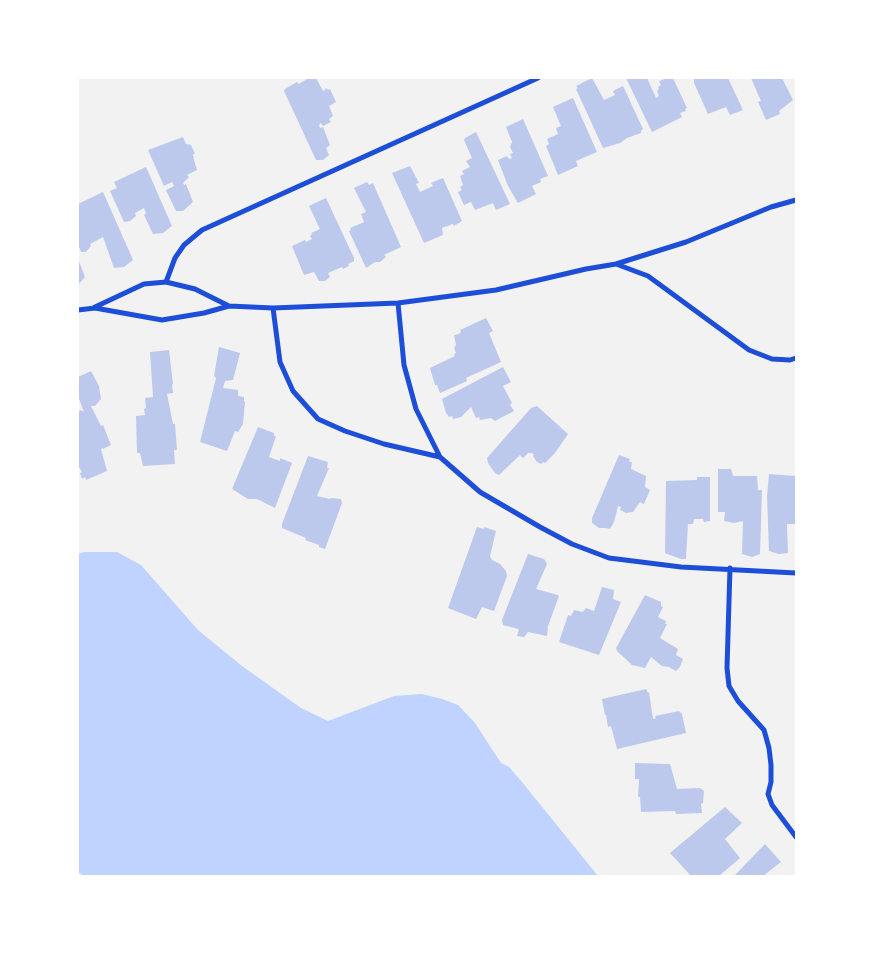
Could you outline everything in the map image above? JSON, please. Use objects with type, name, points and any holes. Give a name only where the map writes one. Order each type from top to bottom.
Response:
[{"type":"street","points":[[166,282],[175,258],[184,245],[202,230],[538,78]]},
{"type":"street","points":[[78,310],[94,308],[162,320],[204,313],[229,306],[273,308],[398,303],[496,290],[586,268],[616,264],[686,242],[771,206],[796,200]]},
{"type":"street","points":[[616,264],[648,276],[750,350],[772,359],[790,360],[796,358]]},
{"type":"street","points":[[94,308],[144,284],[166,282],[196,289],[229,306]]},
{"type":"street","points":[[398,303],[404,365],[416,409],[440,458],[480,492],[564,540],[609,558],[681,567],[730,568],[796,573]]},
{"type":"street","points":[[273,308],[280,362],[293,391],[318,419],[345,432],[440,458]]},
{"type":"street","points":[[730,568],[727,668],[729,686],[738,701],[764,730],[771,765],[771,782],[768,794],[772,806],[796,837]]},
{"type":"water","points":[[84,552],[117,552],[141,565],[198,630],[242,666],[301,708],[328,721],[394,696],[422,694],[458,705],[475,723],[501,763],[509,767],[522,782],[598,876],[84,876],[78,872],[78,554]]},
{"type":"building","points":[[307,78],[316,78],[323,91],[327,88],[328,90],[330,89],[336,102],[329,106],[333,116],[329,119],[331,122],[323,126],[321,123],[319,125],[320,128],[323,127],[330,145],[326,148],[329,155],[323,160],[316,160],[284,91]]},
{"type":"building","points":[[592,78],[604,100],[615,95],[613,91],[623,86],[643,129],[641,133],[627,138],[620,143],[603,148],[576,89],[578,88],[576,86]]},
{"type":"building","points":[[626,78],[647,78],[656,98],[659,96],[658,87],[661,85],[659,81],[673,78],[687,108],[685,109],[686,111],[680,113],[682,117],[652,132]]},
{"type":"building","points":[[696,78],[728,78],[743,110],[730,115],[726,107],[708,114],[694,83]]},
{"type":"building","points":[[751,78],[782,78],[793,100],[779,111],[780,114],[766,120],[758,102],[761,101]]},
{"type":"building","points":[[573,98],[597,152],[576,161],[578,166],[558,175],[546,146],[549,144],[547,139],[558,134],[556,128],[561,126],[553,107]]},
{"type":"building","points":[[523,119],[548,176],[540,179],[541,182],[532,186],[536,194],[518,203],[508,186],[498,160],[507,156],[509,159],[512,158],[510,154],[513,153],[510,147],[512,142],[506,127]]},
{"type":"building","points":[[476,132],[510,204],[496,210],[493,203],[475,210],[471,202],[464,205],[458,192],[462,190],[460,187],[463,185],[460,176],[464,174],[462,171],[470,167],[466,161],[472,158],[464,140]]},
{"type":"building","points":[[183,137],[186,144],[191,145],[195,154],[193,154],[197,170],[187,175],[189,177],[183,183],[184,185],[186,184],[193,202],[183,211],[176,211],[166,190],[174,186],[172,182],[164,186],[148,150]]},
{"type":"building","points":[[410,166],[419,183],[416,184],[420,192],[433,186],[431,183],[443,178],[462,221],[454,226],[453,224],[442,228],[443,235],[424,243],[392,173]]},
{"type":"building","points":[[146,167],[172,226],[163,233],[153,234],[144,215],[146,213],[144,208],[135,213],[136,216],[130,221],[124,222],[110,191],[117,188],[114,182]]},
{"type":"building","points":[[367,182],[369,185],[373,183],[401,247],[384,255],[386,257],[380,262],[375,262],[366,268],[349,231],[351,230],[350,228],[364,222],[361,214],[366,212],[354,188]]},
{"type":"building","points":[[103,192],[133,260],[124,267],[114,268],[103,237],[90,244],[91,246],[86,252],[81,252],[78,244],[78,204]]},
{"type":"building","points":[[326,198],[354,261],[343,269],[342,267],[328,273],[330,277],[325,281],[319,281],[314,272],[304,275],[292,246],[312,239],[311,233],[320,229],[309,206]]},
{"type":"building","points":[[78,259],[85,277],[78,285]]},
{"type":"building","points":[[486,318],[493,331],[489,333],[501,362],[466,378],[467,381],[440,393],[437,385],[435,385],[430,368],[455,356],[454,348],[456,345],[454,335],[459,334],[460,330]]},
{"type":"building","points":[[219,347],[240,353],[233,380],[225,381],[223,388],[238,390],[238,396],[244,397],[245,402],[243,424],[238,432],[235,431],[227,451],[200,442],[216,378],[214,376]]},
{"type":"building","points":[[169,350],[173,393],[167,394],[173,424],[175,424],[177,450],[174,450],[175,464],[143,466],[140,453],[137,453],[136,416],[145,415],[145,398],[153,397],[150,352]]},
{"type":"building","points":[[503,367],[511,382],[503,386],[514,411],[495,421],[491,418],[480,420],[479,417],[476,418],[471,407],[461,417],[453,419],[452,416],[449,417],[442,399]]},
{"type":"building","points":[[91,371],[99,386],[101,399],[95,406],[91,406],[101,426],[103,425],[111,445],[101,449],[107,471],[86,480],[85,477],[82,479],[80,473],[82,472],[78,466],[78,412],[81,410],[84,412],[78,396],[78,377]]},
{"type":"building","points":[[537,406],[568,434],[555,453],[545,463],[537,462],[533,456],[534,454],[528,453],[523,458],[520,455],[499,475],[495,473],[487,458],[531,408]]},
{"type":"building","points":[[258,427],[274,433],[274,436],[276,436],[269,457],[280,461],[280,458],[292,463],[275,508],[257,499],[248,499],[232,489]]},
{"type":"building","points":[[619,455],[630,459],[629,462],[632,462],[631,469],[646,476],[645,487],[650,490],[644,504],[640,502],[633,512],[626,513],[620,510],[621,507],[618,506],[610,529],[599,528],[592,523],[592,518]]},
{"type":"building","points":[[308,456],[328,462],[327,468],[329,468],[317,496],[341,499],[342,503],[325,549],[305,540],[306,538],[282,528]]},
{"type":"building","points":[[718,469],[731,469],[733,476],[757,476],[758,490],[762,490],[760,554],[752,557],[742,554],[743,521],[734,523],[724,521],[725,512],[718,512]]},
{"type":"building","points":[[769,474],[796,476],[796,524],[787,524],[788,553],[779,554],[769,551],[767,496]]},
{"type":"building","points":[[697,477],[710,477],[710,521],[704,522],[703,519],[694,519],[693,524],[688,524],[686,559],[681,559],[665,553],[666,481],[697,480]]},
{"type":"building","points":[[477,527],[496,531],[490,556],[492,560],[500,564],[506,571],[507,576],[494,611],[482,607],[476,619],[448,608]]},
{"type":"building","points":[[528,554],[544,559],[547,564],[536,589],[559,596],[548,626],[547,636],[528,632],[524,637],[517,636],[519,629],[503,625],[502,620]]},
{"type":"building","points":[[602,587],[614,590],[613,599],[621,602],[599,655],[559,642],[568,615],[571,616],[574,610],[583,612],[586,608],[594,611]]},
{"type":"building","points":[[645,595],[661,602],[663,607],[658,617],[666,621],[665,624],[667,624],[660,638],[678,649],[676,655],[683,659],[676,671],[662,666],[651,657],[645,668],[632,665],[617,651],[616,648]]},
{"type":"building","points":[[646,689],[649,692],[653,719],[656,718],[655,716],[679,711],[682,714],[686,733],[617,749],[611,726],[608,727],[602,699]]},
{"type":"building","points":[[635,763],[670,764],[677,789],[700,788],[704,791],[703,803],[701,804],[702,813],[676,814],[675,811],[641,812],[640,797],[638,797],[639,779],[635,779]]},
{"type":"building","points":[[725,807],[742,823],[725,839],[740,858],[719,876],[691,876],[670,853]]},
{"type":"building","points":[[765,844],[781,862],[763,876],[734,876]]}]
